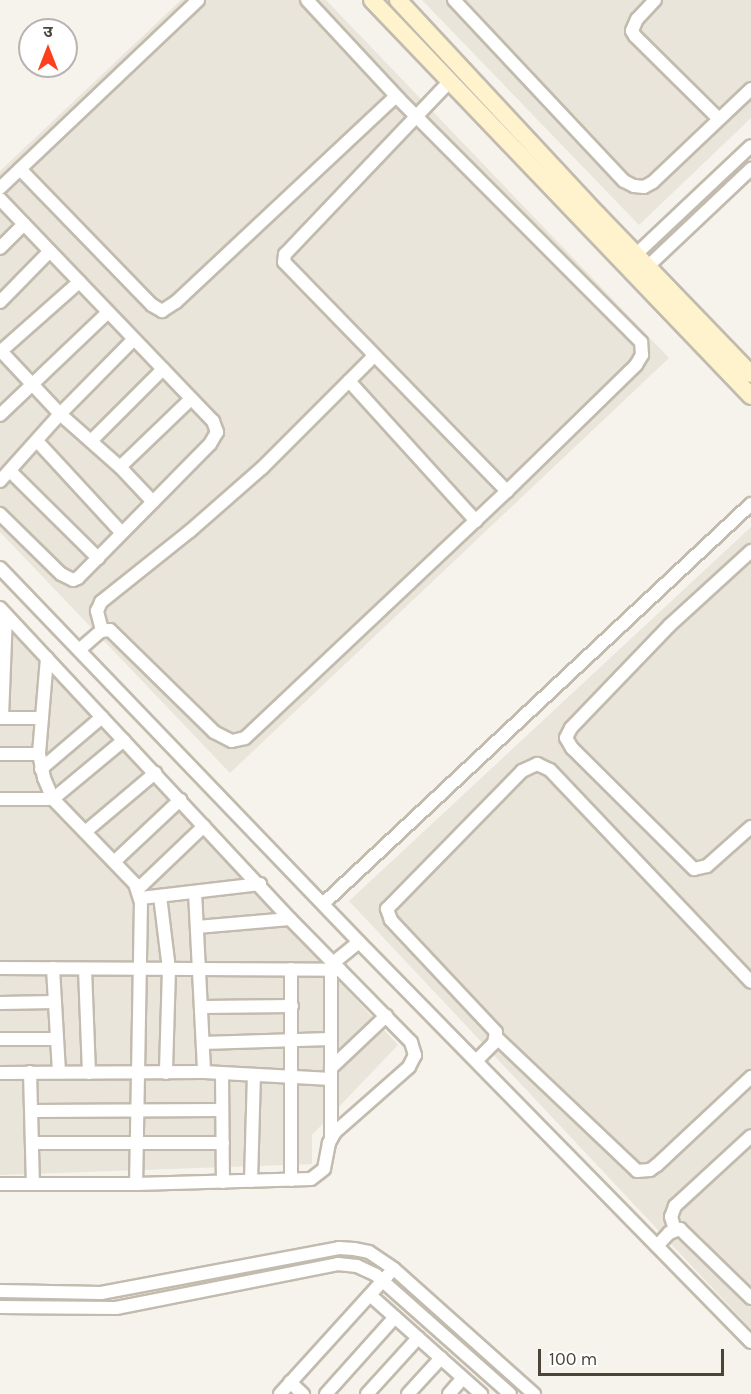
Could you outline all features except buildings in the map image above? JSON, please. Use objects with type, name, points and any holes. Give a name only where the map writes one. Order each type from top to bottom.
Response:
[{"type":"street","points":[[0,188],[198,0]]},
{"type":"street","points":[[79,650],[102,630],[112,631],[214,732],[224,739],[240,740],[476,521],[636,365],[642,355],[641,342],[415,116],[307,0]]},
{"type":"street","points":[[372,0],[636,266],[751,374]]},
{"type":"street","points":[[398,0],[751,396]]},
{"type":"street","points":[[454,0],[624,181],[634,186],[644,187],[653,182],[751,89]]},
{"type":"street","points":[[655,0],[637,19],[632,31],[719,119]]},
{"type":"street","points":[[450,81],[284,257],[287,267],[507,491]]},
{"type":"street","points":[[20,169],[152,305],[162,311],[176,302],[396,96]]},
{"type":"street","points":[[636,266],[751,146]]},
{"type":"street","points":[[636,266],[751,169]]},
{"type":"street","points":[[0,199],[213,421],[217,429],[216,436],[78,578],[65,578],[0,514]]},
{"type":"street","points":[[0,248],[24,224]]},
{"type":"street","points":[[0,302],[50,251]]},
{"type":"street","points":[[80,282],[0,351],[60,414],[120,467],[153,502]]},
{"type":"street","points":[[0,415],[108,312]]},
{"type":"street","points":[[0,481],[60,414],[134,339]]},
{"type":"street","points":[[102,630],[97,611],[101,602],[190,531],[253,476],[374,356]]},
{"type":"street","points":[[91,441],[163,369]]},
{"type":"street","points":[[348,381],[476,521]]},
{"type":"street","points":[[120,467],[191,399]]},
{"type":"street","points":[[37,441],[122,533]]},
{"type":"street","points":[[10,471],[98,558]]},
{"type":"street","points":[[323,904],[751,504]]},
{"type":"street","points":[[751,551],[670,625],[571,728],[567,738],[572,748],[694,869],[707,867],[751,827]]},
{"type":"street","points":[[0,568],[359,942],[751,1342]]},
{"type":"street","points":[[3,611],[260,884],[335,968],[411,1042],[415,1054],[413,1061],[331,1138]]},
{"type":"street","points":[[3,611],[1,718],[42,718]]},
{"type":"street","points":[[47,658],[39,754],[41,769],[53,799],[114,862],[139,894],[136,1184]]},
{"type":"street","points":[[41,769],[102,717]]},
{"type":"street","points":[[0,799],[53,799],[124,740]]},
{"type":"street","points":[[0,754],[39,754]]},
{"type":"street","points":[[751,982],[550,770],[537,764],[522,771],[387,909],[391,920],[496,1032],[497,1038],[637,1171],[650,1170],[751,1077]]},
{"type":"street","points":[[85,832],[155,773]]},
{"type":"street","points":[[114,862],[180,800]]},
{"type":"street","points":[[139,894],[204,826]]},
{"type":"street","points":[[139,894],[160,896],[260,884]]},
{"type":"street","points":[[195,892],[204,1072]]},
{"type":"street","points":[[160,896],[169,969],[166,1073]]},
{"type":"street","points":[[197,927],[290,919]]},
{"type":"street","points":[[0,1184],[136,1184],[291,1180],[311,1179],[321,1173],[331,1138],[330,1040],[335,968],[359,942]]},
{"type":"street","points":[[0,968],[335,968]]},
{"type":"street","points":[[53,968],[58,1072]]},
{"type":"street","points":[[85,969],[89,1073]]},
{"type":"street","points":[[291,969],[291,1180]]},
{"type":"street","points":[[0,1003],[55,1002]]},
{"type":"street","points":[[202,1007],[292,1006]]},
{"type":"street","points":[[0,1073],[204,1072],[291,1078],[331,1073],[386,1016]]},
{"type":"street","points":[[476,1061],[497,1038]]},
{"type":"street","points":[[0,1040],[57,1039]]},
{"type":"street","points":[[203,1043],[330,1040]]},
{"type":"street","points":[[30,1072],[33,1184]]},
{"type":"street","points":[[222,1073],[223,1182]]},
{"type":"street","points":[[251,1181],[254,1076]]},
{"type":"street","points":[[31,1112],[222,1110]]},
{"type":"street","points":[[675,1230],[671,1216],[675,1206],[751,1136]]},
{"type":"street","points":[[32,1143],[223,1143]]},
{"type":"street","points":[[657,1246],[675,1230]]},
{"type":"street","points":[[675,1230],[684,1232],[751,1298]]},
{"type":"street","points":[[0,1291],[100,1293],[339,1248],[369,1252],[394,1269],[534,1394]]},
{"type":"street","points":[[0,1307],[116,1308],[338,1264],[357,1266],[383,1281],[510,1394]]},
{"type":"street","points":[[280,1394],[394,1269]]},
{"type":"street","points":[[370,1295],[481,1394]]},
{"type":"street","points":[[326,1394],[395,1317]]},
{"type":"street","points":[[367,1394],[418,1338]]},
{"type":"street","points":[[408,1394],[441,1358]]},
{"type":"street","points":[[449,1394],[463,1378]]},
{"type":"street","points":[[290,1382],[303,1394]]},
{"type":"shaded area","points":[[181,0],[326,0],[669,358],[230,773],[0,532],[0,171]]},
{"type":"shaded area","points":[[422,0],[751,0],[751,118],[639,225]]},
{"type":"shaded area","points":[[751,527],[751,1329],[349,901]]},
{"type":"shaded area","points":[[0,613],[398,1045],[312,1135],[312,1164],[0,1175]]}]
